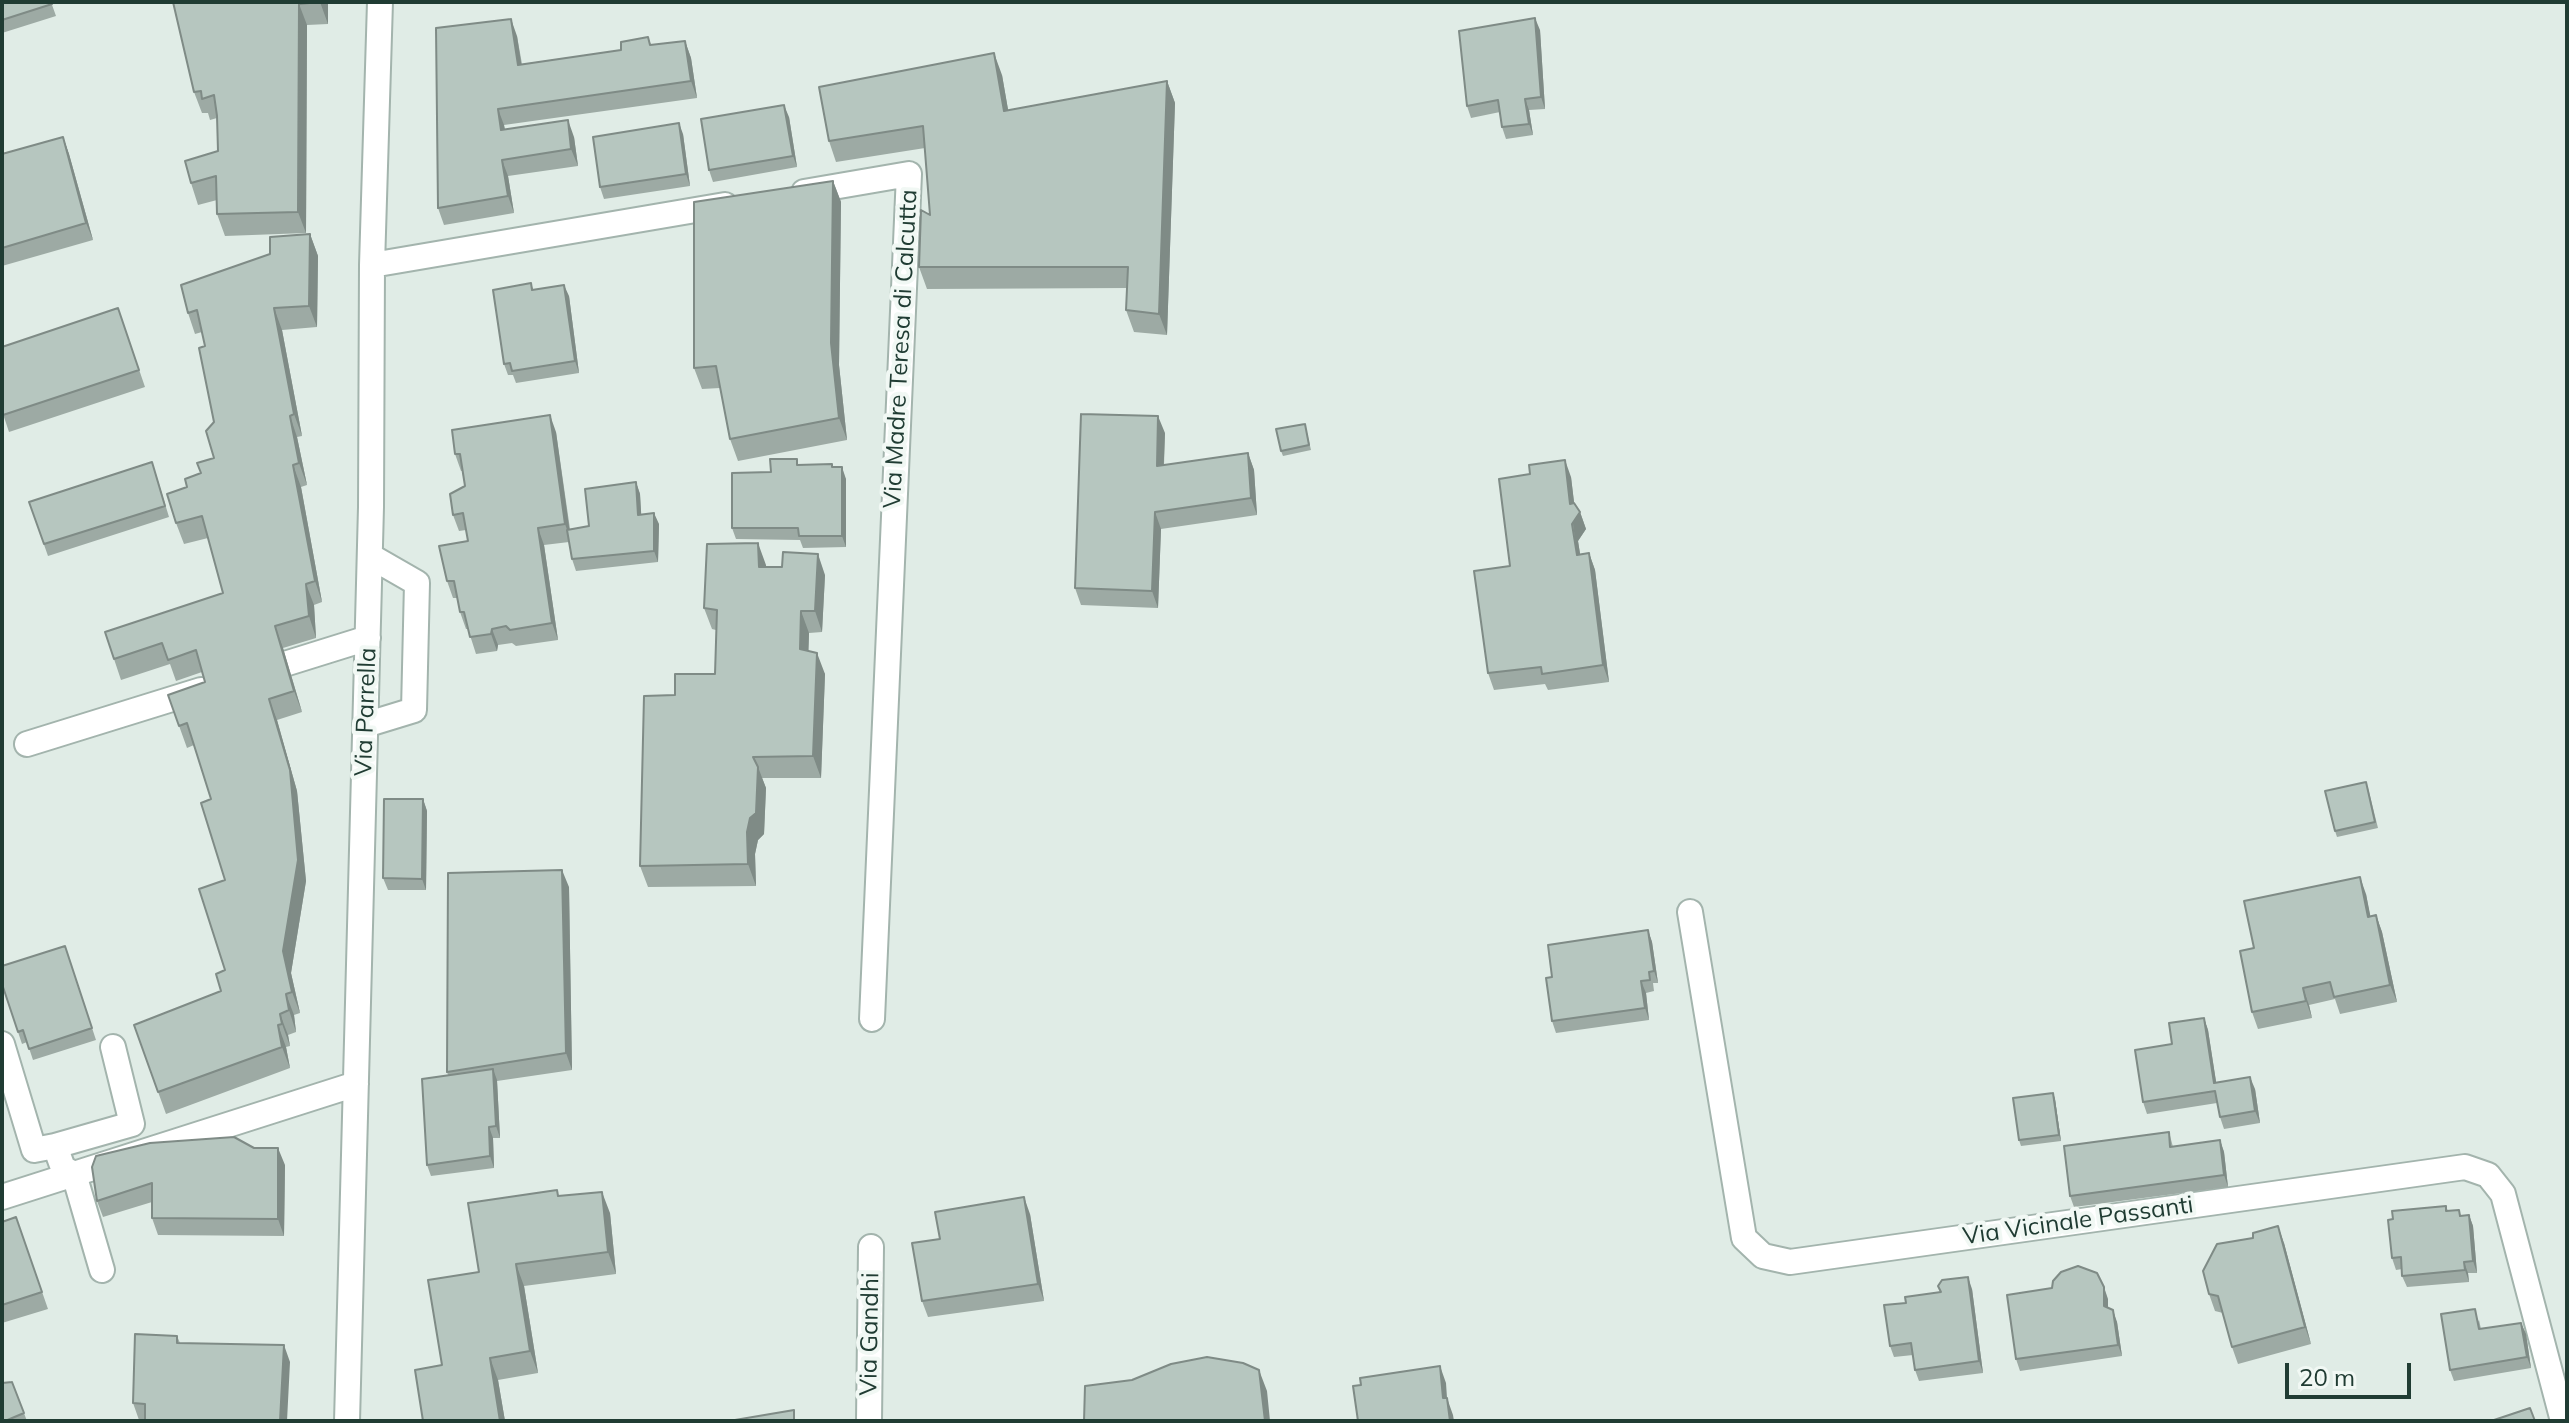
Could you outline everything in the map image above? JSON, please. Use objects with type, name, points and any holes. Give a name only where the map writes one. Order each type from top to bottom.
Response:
[{"type":"street","name":"Via Parrella","points":[[347,1421],[370,556],[372,265],[380,2]]},
{"type":"street","name":"Via Madre Teresa di Calcutta","points":[[786,195],[909,174],[872,1019]]},
{"type":"street","points":[[372,265],[756,200]]},
{"type":"street","points":[[365,725],[414,710],[417,583],[370,556]]},
{"type":"street","points":[[27,744],[368,638]]},
{"type":"street","name":"Via Vicinale Passanti","points":[[1690,912],[1744,1238],[1763,1256],[1790,1262],[2465,1167],[2488,1175],[2503,1194],[2563,1421]]},
{"type":"street","points":[[2,1044],[34,1150],[64,1163],[356,1084]]},
{"type":"street","points":[[2,1197],[132,1124],[113,1047]]},
{"type":"street","points":[[64,1163],[102,1270]]},
{"type":"street","name":"Via Gandhi","points":[[869,1421],[871,1247]]},
{"type":"building","points":[[2,2],[51,2],[52,4],[2,20]]},
{"type":"building","points":[[173,2],[320,2],[299,4],[298,212],[217,214],[216,176],[191,183],[185,161],[218,151],[217,116],[214,95],[202,99],[201,91],[194,92]]},
{"type":"building","points":[[1535,18],[1541,97],[1525,99],[1529,124],[1502,127],[1498,100],[1467,106],[1459,31]]},
{"type":"building","points":[[511,19],[518,65],[621,50],[621,42],[648,37],[650,45],[685,41],[691,81],[498,109],[501,130],[568,120],[571,149],[502,160],[508,196],[438,208],[436,28]]},
{"type":"building","points":[[994,53],[1004,111],[1167,81],[1159,314],[1126,310],[1128,267],[919,267],[921,210],[930,215],[923,126],[829,141],[819,87]]},
{"type":"building","points":[[784,105],[793,156],[709,170],[701,119]]},
{"type":"building","points":[[679,123],[686,174],[600,187],[593,137]]},
{"type":"building","points":[[63,137],[86,223],[2,248],[2,154]]},
{"type":"building","points":[[833,181],[831,343],[839,418],[730,439],[716,366],[694,368],[694,202]]},
{"type":"building","points":[[310,234],[309,306],[274,308],[294,414],[290,416],[299,463],[293,465],[315,581],[306,584],[309,616],[275,626],[294,691],[269,699],[290,770],[298,860],[283,951],[292,992],[286,994],[289,1010],[280,1014],[282,1024],[278,1025],[282,1047],[158,1092],[134,1025],[221,991],[216,974],[225,970],[199,889],[225,880],[201,803],[211,799],[187,723],[179,726],[168,695],[205,682],[196,650],[168,660],[162,643],[114,659],[105,632],[223,593],[202,516],[176,523],[167,494],[187,487],[185,479],[201,473],[197,463],[214,458],[206,431],[214,422],[199,348],[205,346],[197,310],[188,313],[181,285],[270,254],[270,237]]},
{"type":"building","points":[[531,283],[532,290],[564,285],[575,361],[512,371],[510,363],[504,364],[493,290]]},
{"type":"building","points":[[118,308],[139,370],[3,415],[2,347]]},
{"type":"building","points":[[1081,414],[1158,416],[1157,466],[1248,453],[1251,498],[1155,512],[1152,591],[1075,588]]},
{"type":"building","points":[[550,415],[565,524],[538,528],[552,623],[510,630],[506,626],[492,629],[491,634],[470,637],[464,612],[460,612],[454,581],[447,581],[439,546],[468,541],[463,513],[453,515],[450,494],[465,486],[460,454],[455,454],[452,430]]},
{"type":"building","points":[[1305,424],[1309,445],[1281,451],[1276,429]]},
{"type":"building","points":[[770,459],[797,459],[797,465],[832,464],[832,467],[842,467],[842,536],[799,536],[798,528],[732,528],[732,473],[771,472]]},
{"type":"building","points":[[1565,460],[1570,504],[1574,503],[1580,512],[1572,524],[1577,555],[1589,553],[1603,665],[1542,674],[1541,667],[1488,673],[1474,571],[1510,566],[1499,479],[1530,474],[1529,465]]},
{"type":"building","points":[[152,462],[165,506],[44,544],[29,502]]},
{"type":"building","points":[[636,482],[638,515],[654,513],[654,551],[572,559],[567,530],[589,526],[585,489]]},
{"type":"building","points":[[758,543],[759,567],[782,567],[783,552],[818,554],[815,611],[801,611],[800,649],[817,653],[813,756],[753,757],[758,767],[756,813],[750,818],[747,832],[748,864],[640,866],[644,696],[675,695],[675,674],[715,674],[717,610],[704,608],[707,544]]},
{"type":"building","points":[[2366,782],[2375,822],[2335,831],[2325,791]]},
{"type":"building","points":[[384,799],[423,799],[422,879],[383,878]]},
{"type":"building","points":[[562,870],[566,1053],[447,1072],[448,873]]},
{"type":"building","points":[[2360,877],[2368,917],[2376,915],[2390,985],[2334,997],[2330,982],[2303,988],[2306,1001],[2252,1012],[2240,951],[2254,948],[2244,901]]},
{"type":"building","points":[[1648,930],[1654,971],[1649,972],[1650,980],[1641,981],[1645,1008],[1552,1021],[1546,978],[1552,977],[1548,945]]},
{"type":"building","points":[[65,946],[92,1028],[29,1049],[23,1030],[18,1032],[2,984],[2,966]]},
{"type":"building","points":[[2204,1018],[2214,1083],[2250,1077],[2255,1111],[2220,1117],[2215,1091],[2143,1102],[2135,1050],[2172,1044],[2169,1023]]},
{"type":"building","points":[[493,1069],[496,1126],[489,1127],[490,1156],[427,1165],[422,1079]]},
{"type":"building","points":[[2053,1093],[2059,1135],[2019,1140],[2013,1098]]},
{"type":"building","points":[[2169,1132],[2170,1147],[2220,1140],[2224,1175],[2070,1196],[2064,1146]]},
{"type":"building","points":[[234,1137],[254,1148],[278,1148],[278,1219],[152,1218],[152,1183],[97,1201],[92,1167],[96,1156],[150,1143]]},
{"type":"building","points":[[557,1190],[558,1196],[602,1192],[608,1252],[516,1264],[530,1351],[490,1358],[500,1421],[423,1421],[415,1370],[442,1365],[428,1280],[479,1272],[468,1203]]},
{"type":"building","points":[[1024,1197],[1038,1284],[922,1301],[912,1243],[940,1239],[935,1212]]},
{"type":"building","points":[[2446,1206],[2446,1211],[2459,1210],[2460,1216],[2469,1215],[2473,1261],[2464,1262],[2465,1270],[2402,1276],[2401,1257],[2392,1258],[2388,1220],[2393,1219],[2392,1211]]},
{"type":"building","points":[[16,1217],[42,1292],[2,1305],[2,1222]]},
{"type":"building","points":[[2278,1226],[2305,1327],[2232,1347],[2218,1296],[2209,1294],[2203,1271],[2217,1244],[2253,1238],[2253,1233]]},
{"type":"building","points":[[2078,1266],[2097,1273],[2104,1287],[2104,1306],[2113,1310],[2118,1345],[2016,1359],[2007,1295],[2052,1288],[2053,1281],[2061,1272]]},
{"type":"building","points":[[1968,1277],[1979,1361],[1915,1370],[1911,1343],[1890,1346],[1884,1305],[1906,1303],[1905,1297],[1941,1292],[1938,1286],[1942,1280]]},
{"type":"building","points":[[2475,1309],[2479,1329],[2521,1323],[2527,1357],[2450,1370],[2441,1314]]},
{"type":"building","points":[[135,1334],[177,1336],[177,1343],[284,1345],[280,1421],[145,1421],[145,1404],[133,1403]]},
{"type":"building","points":[[1207,1357],[1243,1363],[1259,1370],[1265,1421],[1084,1421],[1085,1386],[1132,1380],[1171,1364]]},
{"type":"building","points":[[1440,1366],[1443,1398],[1447,1398],[1450,1421],[1358,1421],[1353,1386],[1361,1385],[1360,1378]]},
{"type":"building","points":[[12,1382],[24,1413],[2,1421],[2,1383]]},
{"type":"building","points":[[2530,1408],[2535,1421],[2491,1421]]},
{"type":"building","points":[[794,1410],[794,1421],[729,1421]]}]
